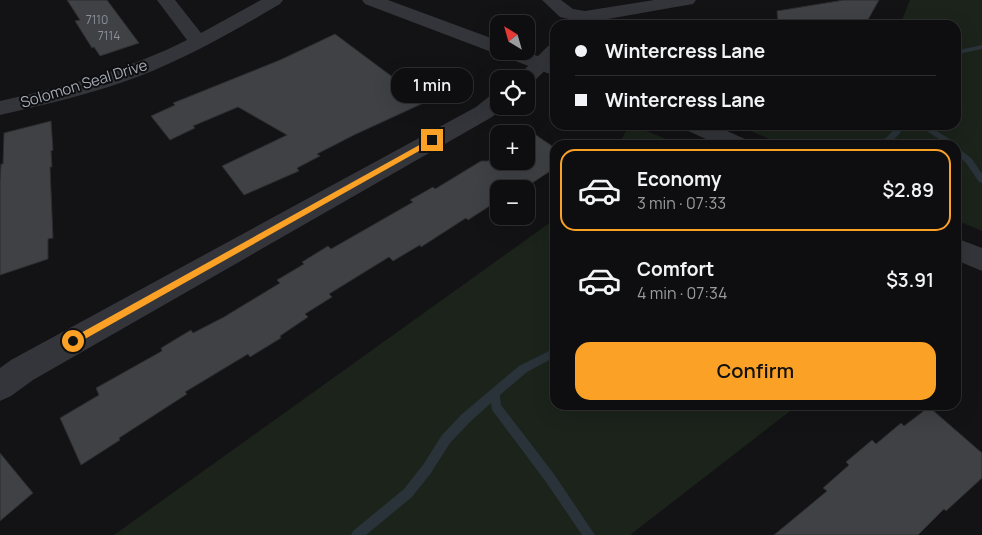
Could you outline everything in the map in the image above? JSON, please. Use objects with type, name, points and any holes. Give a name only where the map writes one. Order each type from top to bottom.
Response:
[{"type":"street","points":[[166,0],[198,42]]},
{"type":"street","name":"Solomon Seal Drive","points":[[0,108],[69,92],[129,73],[198,42],[274,0]]},
{"type":"street","points":[[371,0],[490,45]]},
{"type":"street","points":[[552,0],[557,6],[579,20]]},
{"type":"street","points":[[586,20],[687,0]]},
{"type":"street","points":[[530,60],[548,67]]},
{"type":"street","points":[[535,74],[548,67]]},
{"type":"street","points":[[0,386],[22,370],[490,107]]},
{"type":"street","points":[[705,130],[728,140]]},
{"type":"street","points":[[961,250],[982,260]]},
{"type":"shaded area","points":[[910,0],[982,0],[982,231],[961,222],[961,140],[772,140],[748,130],[961,130],[961,20],[902,20]]},
{"type":"shaded area","points":[[626,130],[644,130],[668,140],[622,140]]},
{"type":"shaded area","points":[[550,223],[550,410],[792,410],[630,535],[114,535]]},
{"type":"building","points":[[67,0],[107,0],[139,43],[100,56],[94,47],[92,48],[75,21],[80,20]]},
{"type":"building","points":[[844,0],[879,0],[868,20],[778,20],[777,11]]},
{"type":"building","points":[[335,34],[398,81],[416,74],[441,95],[354,135],[317,154],[320,156],[297,168],[299,171],[244,195],[222,166],[287,135],[238,107],[193,126],[195,128],[170,140],[151,116],[175,105],[173,103],[280,60]]},
{"type":"building","points":[[51,121],[53,150],[51,151],[52,167],[50,167],[53,238],[48,239],[48,259],[0,275],[0,181],[1,164],[3,164],[4,133]]},
{"type":"building","points":[[535,136],[550,145],[550,171],[535,181],[490,180],[490,206],[468,220],[466,218],[421,247],[420,245],[393,261],[389,257],[329,294],[332,297],[305,314],[308,317],[280,336],[281,338],[250,357],[248,354],[185,392],[187,394],[81,465],[60,418],[99,395],[96,388],[162,351],[161,348],[191,330],[193,333],[224,317],[280,283],[277,280],[304,264],[302,262],[328,246],[331,249],[413,202],[410,200],[433,187],[435,189],[481,161],[490,160],[490,170],[535,170]]},
{"type":"building","points":[[925,410],[932,410],[982,453],[982,478],[946,511],[944,509],[918,535],[774,535],[827,491],[823,488],[849,465],[846,462],[872,440],[876,444],[901,423],[904,426]]},
{"type":"building","points":[[0,453],[33,493],[0,521]]},
{"type":"waterway","points":[[961,51],[982,47]]},
{"type":"waterway","points":[[888,140],[898,130]]},
{"type":"waterway","points":[[930,130],[945,140]]},
{"type":"waterway","points":[[961,153],[982,180]]},
{"type":"waterway","points":[[357,535],[408,493],[427,469],[446,439],[466,418],[523,369],[550,355]]},
{"type":"waterway","points":[[495,394],[496,407],[550,478],[589,535]]},
{"type":"route","points":[[73,341],[432,140]]}]
